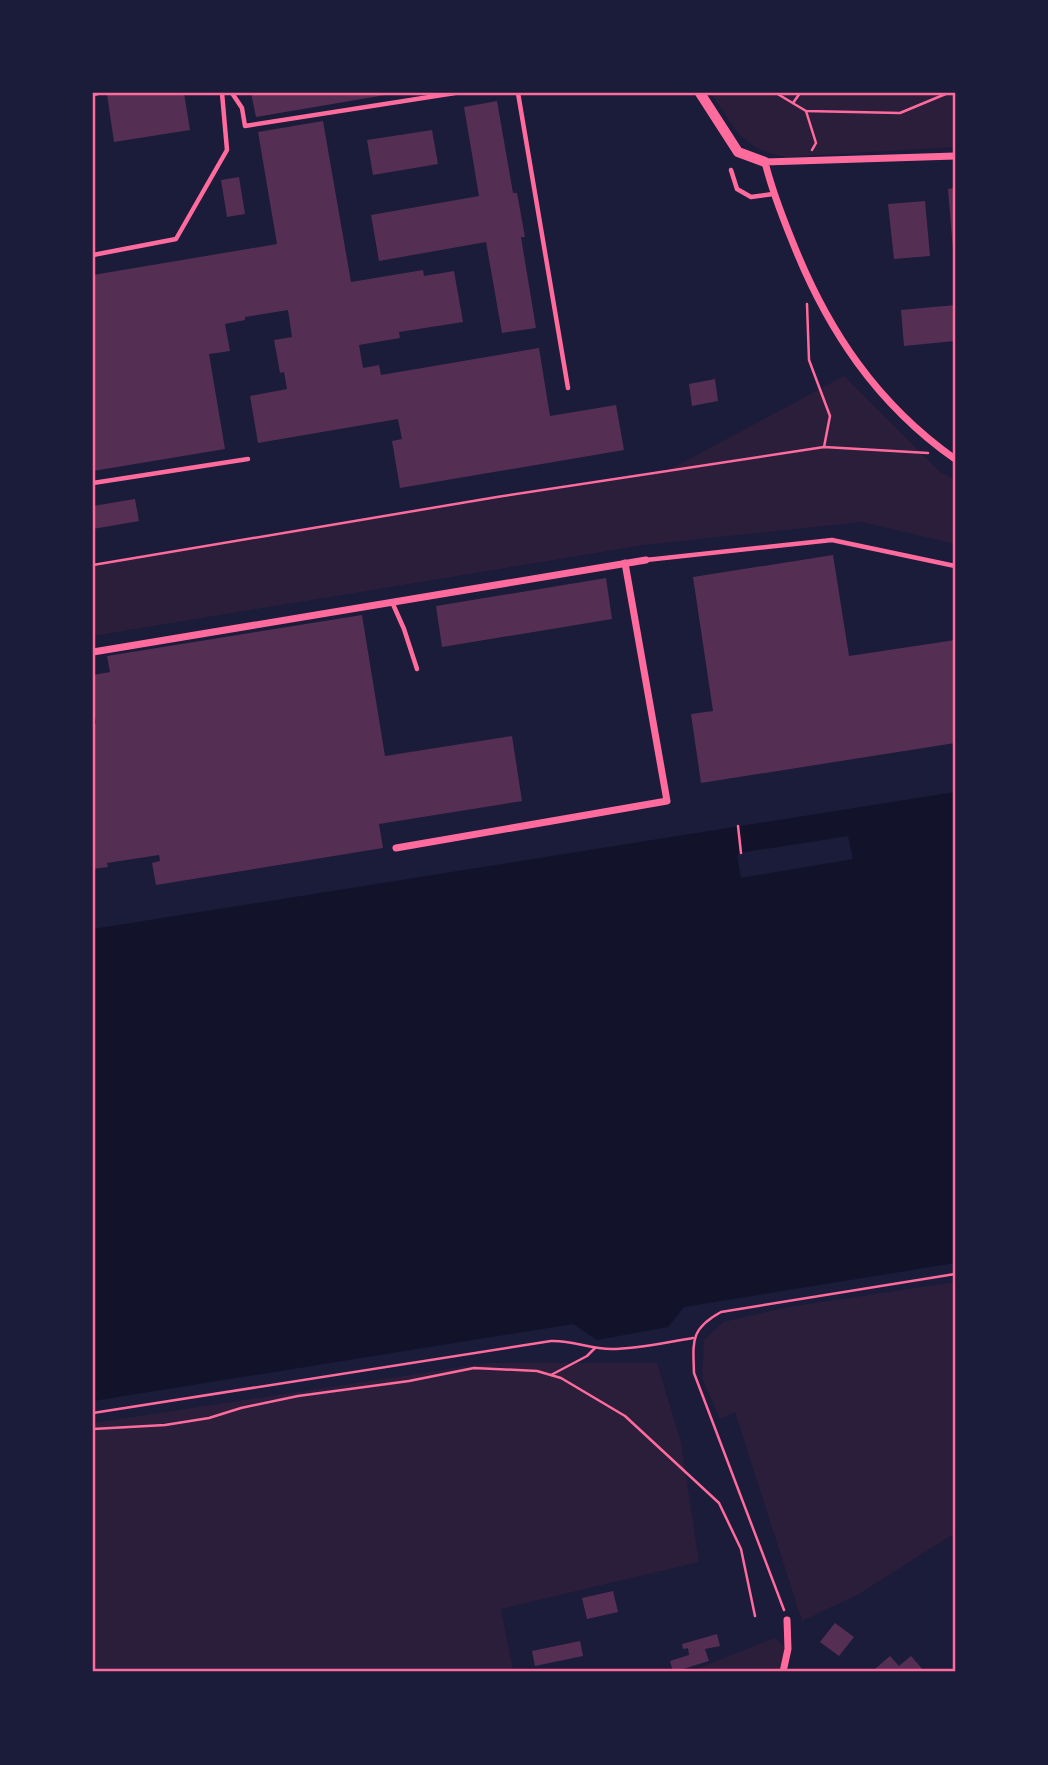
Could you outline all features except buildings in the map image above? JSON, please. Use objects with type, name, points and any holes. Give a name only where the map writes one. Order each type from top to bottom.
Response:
[{"type":"street","points":[[700,93],[738,152],[765,162],[955,156]]},
{"type":"street","points":[[765,162],[773,194],[806,277],[831,325],[847,350],[886,398],[952,457]]},
{"type":"street","points":[[93,652],[646,560]]},
{"type":"street","points":[[396,848],[667,802],[625,563]]},
{"type":"street","points":[[783,1672],[788,1649],[787,1620]]},
{"type":"lane","points":[[93,255],[176,239],[227,150],[222,93]]},
{"type":"lane","points":[[232,93],[242,108],[245,126],[455,93]]},
{"type":"lane","points":[[518,93],[568,388]]},
{"type":"lane","points":[[731,170],[737,189],[751,197],[773,194]]},
{"type":"lane","points":[[93,483],[248,459]]},
{"type":"lane","points":[[646,560],[832,540],[955,566]]},
{"type":"lane","points":[[392,602],[417,669]]},
{"type":"path","points":[[776,93],[806,111],[900,113],[948,93]]},
{"type":"path","points":[[793,103],[800,93]]},
{"type":"path","points":[[806,111],[816,143],[806,162]]},
{"type":"path","points":[[807,304],[809,360],[830,416],[824,447]]},
{"type":"path","points":[[93,565],[497,497],[824,447],[952,457]]},
{"type":"path","points":[[738,826],[741,853]]},
{"type":"path","points":[[787,1620],[694,1373],[693,1338],[705,1321],[721,1312],[955,1274]]},
{"type":"path","points":[[93,1413],[551,1341],[566,1340],[595,1348],[612,1349],[693,1338]]},
{"type":"path","points":[[550,1375],[587,1356],[595,1348]]},
{"type":"path","points":[[93,1429],[165,1425],[209,1418],[298,1396],[409,1381],[474,1368],[537,1371],[561,1378],[625,1416],[719,1503],[741,1549],[755,1616]]},
{"type":"shaded area","points":[[711,93],[955,93],[955,147],[787,157],[759,149],[749,143],[734,127]]},
{"type":"shaded area","points":[[844,376],[939,471],[955,480],[955,544],[862,522],[644,545],[93,636],[93,564],[667,471]]},
{"type":"shaded area","points":[[955,792],[955,1263],[684,1307],[668,1327],[597,1340],[573,1324],[93,1401],[93,929]]},
{"type":"shaded area","points":[[955,1282],[955,1533],[859,1594],[802,1621],[735,1412],[720,1419],[702,1378],[704,1340],[723,1322],[788,1307]]},
{"type":"shaded area","points":[[489,1363],[657,1363],[681,1442],[699,1562],[501,1609],[513,1670],[527,1672],[93,1672],[93,1423]]},
{"type":"shaded area","points":[[774,1638],[788,1649],[783,1672],[689,1672]]},
{"type":"pier","points":[[848,836],[853,859],[741,878],[737,856],[739,853]]}]
